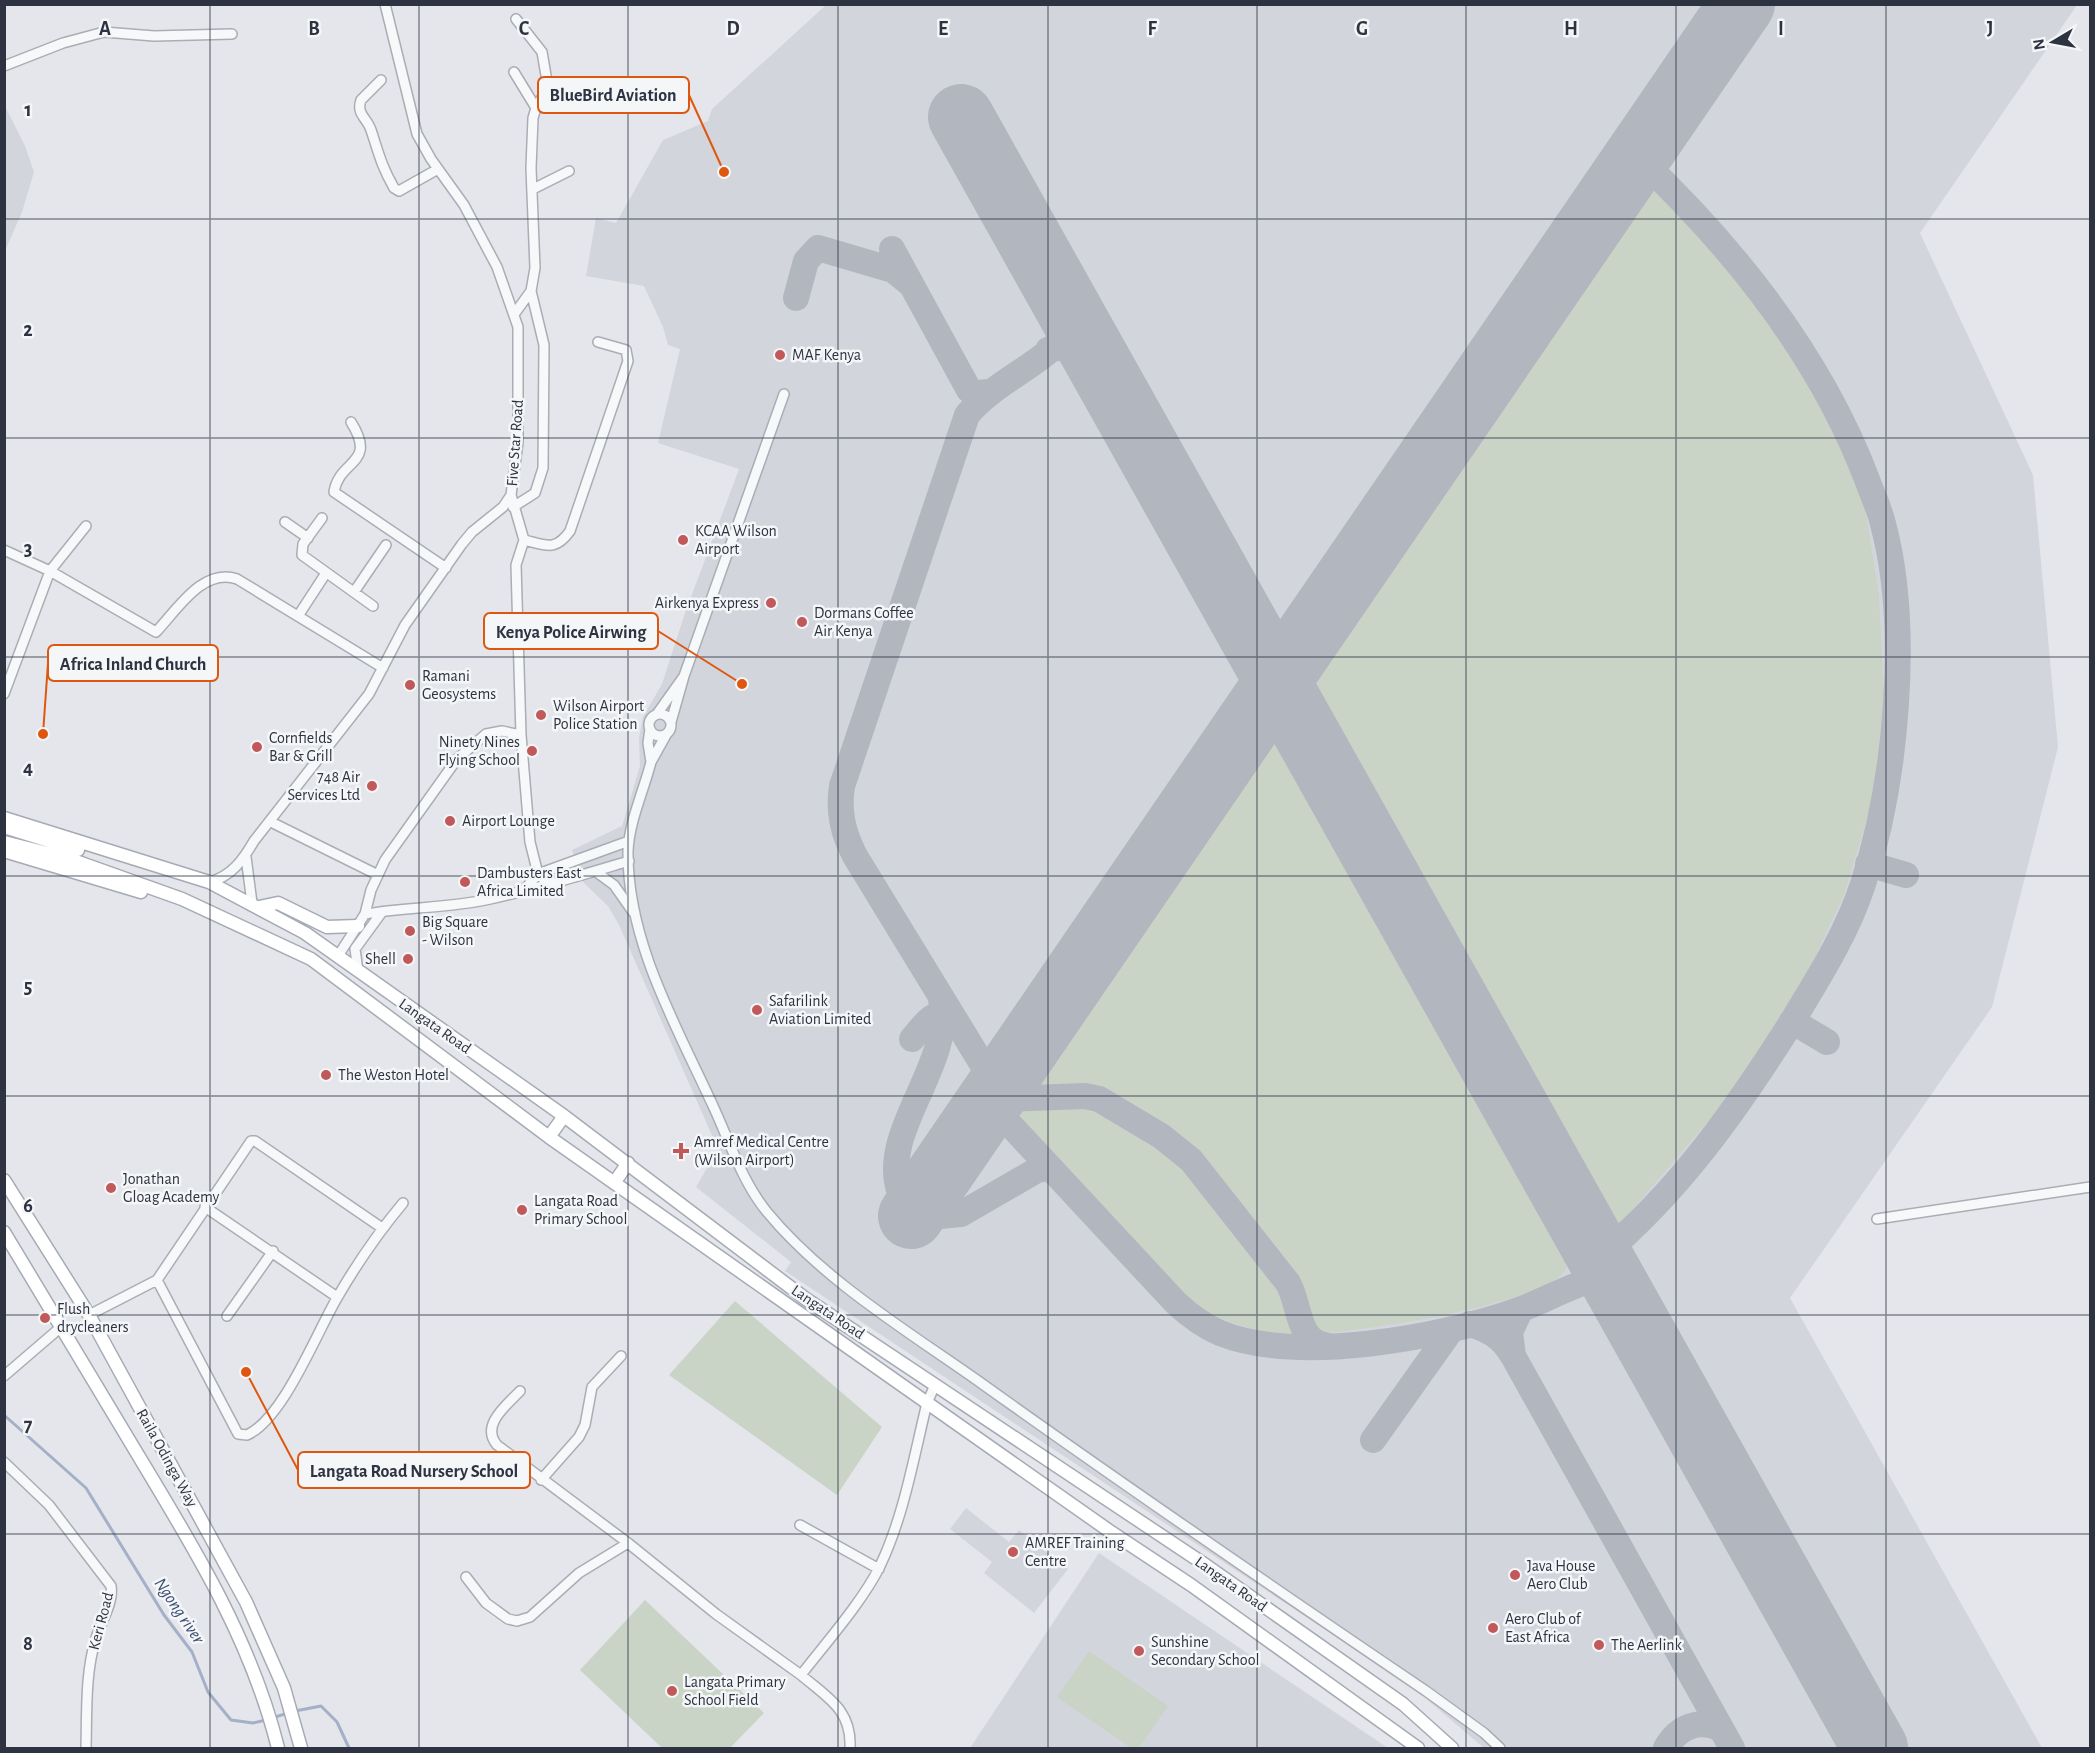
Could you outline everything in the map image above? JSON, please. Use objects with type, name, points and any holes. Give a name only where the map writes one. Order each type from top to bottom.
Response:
[{"type":"main road","name":"Langata Road","points":[[4,818],[206,881],[305,933],[564,1116],[806,1299],[1259,1603],[1403,1704],[1452,1749]]},
{"type":"main road","name":"Langata Road","points":[[4,827],[123,864],[206,881]]},
{"type":"main road","name":"Langata Road","points":[[4,842],[112,873],[200,908],[311,959],[549,1137],[1191,1585],[1418,1749]]},
{"type":"main road","name":"Langata Road","points":[[4,851],[200,908]]},
{"type":"main road","points":[[255,905],[278,903],[327,927],[358,926]]},
{"type":"main road","points":[[549,1137],[564,1116]]},
{"type":"main road","points":[[614,1183],[628,1163]]},
{"type":"main road","name":"Raila Odinga Way","points":[[4,1180],[89,1314],[246,1602],[269,1650],[290,1706],[301,1749]]},
{"type":"main road","name":"Raila Odinga Way","points":[[4,1232],[206,1567],[241,1638],[268,1712],[278,1749]]},
{"type":"main road","points":[[161,1493],[179,1481]]},
{"type":"street","name":"Five Star Road","points":[[206,881],[219,880],[246,857],[254,841],[272,822],[369,694],[405,625],[472,532],[503,507],[511,495],[518,442],[519,345],[515,313],[490,253],[464,205],[438,169],[417,134],[385,4]]},
{"type":"street","points":[[515,313],[522,307],[531,291],[535,268],[531,157],[536,108],[547,91],[545,59],[516,19]]},
{"type":"street","points":[[4,66],[63,43],[104,32],[154,36],[232,34]]},
{"type":"street","points":[[514,72],[536,108]]},
{"type":"street","points":[[381,80],[361,100],[360,112],[369,126],[376,153],[394,188],[399,191],[438,169]]},
{"type":"street","points":[[533,189],[569,171]]},
{"type":"street","points":[[513,507],[534,493],[543,468],[544,345],[531,291]]},
{"type":"street","points":[[524,540],[552,546],[558,545],[570,531],[628,361],[626,350],[598,342]]},
{"type":"street","points":[[784,394],[684,676],[671,729],[651,762],[629,841],[628,861],[634,914],[651,967],[749,1185],[765,1210],[811,1257],[894,1321],[1070,1447],[1426,1691],[1484,1733],[1500,1749]]},
{"type":"street","points":[[351,422],[360,436],[361,450],[334,492],[446,568]]},
{"type":"street","points":[[511,495],[524,540],[516,566],[521,735],[530,842],[538,874],[550,885]]},
{"type":"street","points":[[322,518],[303,544],[302,555],[373,606]]},
{"type":"street","points":[[285,522],[308,538]]},
{"type":"street","points":[[4,694],[50,571],[86,526]]},
{"type":"street","points":[[354,592],[386,545]]},
{"type":"street","points":[[4,550],[50,571],[156,632],[200,586],[213,577],[225,575],[237,579],[383,668]]},
{"type":"street","points":[[298,616],[326,573]]},
{"type":"street","points":[[651,762],[648,743],[650,722],[684,676]]},
{"type":"street","points":[[657,714],[667,716],[671,722]]},
{"type":"street","points":[[650,729],[659,736],[666,735]]},
{"type":"street","points":[[338,956],[366,914],[376,874],[403,831],[465,749],[486,734],[502,731],[521,735]]},
{"type":"street","points":[[272,822],[376,874]]},
{"type":"street","points":[[525,889],[538,874],[629,841]]},
{"type":"street","points":[[246,857],[255,905]]},
{"type":"street","points":[[366,914],[490,900],[525,889],[550,885],[628,861]]},
{"type":"street","points":[[595,871],[614,885],[634,914]]},
{"type":"street","points":[[357,971],[355,949],[382,912]]},
{"type":"street","points":[[89,1314],[157,1280],[247,1144],[255,1141],[382,1228]]},
{"type":"street","points":[[1877,1219],[2091,1187]]},
{"type":"street","points":[[157,1280],[241,1436],[254,1432],[267,1422],[337,1297],[382,1228],[403,1203]]},
{"type":"street","points":[[205,1207],[273,1251],[337,1297]]},
{"type":"street","points":[[227,1316],[273,1251]]},
{"type":"street","points":[[4,1376],[61,1328]]},
{"type":"street","points":[[541,1480],[579,1437],[585,1425],[592,1387],[621,1356]]},
{"type":"street","points":[[801,1675],[835,1633],[879,1569],[890,1541],[927,1402],[935,1385]]},
{"type":"street","points":[[520,1391],[494,1419],[492,1439],[541,1480],[628,1544],[716,1614],[801,1675],[840,1709],[847,1720],[850,1731],[850,1749]]},
{"type":"street","name":"Keri Road","points":[[4,1462],[49,1505],[111,1586],[110,1599],[92,1657],[86,1749]]},
{"type":"street","points":[[800,1525],[879,1569]]},
{"type":"street","points":[[466,1577],[486,1603],[508,1619],[517,1622],[530,1617],[579,1573],[628,1544]]},
{"type":"shaded area","points":[[826,5],[2077,5],[1920,233],[2033,475],[2058,747],[1992,1007],[1790,1298],[2042,1748],[1484,1748],[1425,1698],[1380,1666],[785,1271],[791,1262],[696,1187],[718,1149],[619,925],[608,906],[583,882],[572,850],[622,826],[640,766],[639,738],[643,717],[662,684],[685,613],[739,469],[658,443],[680,349],[668,345],[663,327],[644,286],[586,276],[596,218],[616,223],[663,140],[708,121],[712,109]]},
{"type":"shaded area","points":[[5,106],[25,146],[34,172],[22,212],[5,251]]},
{"type":"shaded area","points":[[1654,190],[1669,196],[1720,254],[1800,368],[1838,432],[1865,506],[1879,595],[1884,696],[1873,799],[1844,895],[1806,976],[1753,1069],[1609,1237],[1309,685],[1473,437],[1643,193]]},
{"type":"shaded area","points":[[1277,736],[1285,736],[1289,741],[1575,1251],[1563,1273],[1542,1287],[1474,1309],[1349,1331],[1291,1334],[1232,1323],[1199,1309],[1040,1144],[1023,1120],[1020,1108],[1021,1094],[1269,740]]},
{"type":"shaded area","points":[[735,1301],[882,1427],[837,1495],[669,1375]]},
{"type":"shaded area","name":"AMREF Training Centre","points":[[966,1508],[1009,1542],[1019,1530],[1068,1569],[1034,1613],[984,1573],[992,1562],[950,1529]]},
{"type":"shaded area","name":"Sunshine Secondary School","points":[[1099,1553],[1388,1748],[970,1748]]},
{"type":"shaded area","name":"Langata Primary School Field","points":[[645,1600],[764,1713],[730,1748],[662,1748],[580,1670]]},
{"type":"shaded area","points":[[1089,1651],[1168,1706],[1139,1748],[1131,1748],[1057,1697]]},
{"type":"waterway","name":"Ngong river","points":[[4,1415],[86,1488],[164,1615],[192,1652],[208,1692],[231,1720],[253,1723],[266,1720]]},
{"type":"waterway","name":"Ngong river","points":[[295,1711],[321,1706],[337,1722],[349,1748]]},
{"type":"waterway","name":"Ngong river","points":[[272,1718],[288,1713]]},
{"type":"taxiway","points":[[1600,1257],[1656,1205],[1706,1147],[1751,1085],[1793,1020],[1841,937],[1863,884],[1884,800],[1896,705],[1898,657],[1892,565],[1882,519],[1849,436],[1826,391],[1772,307],[1741,267],[1674,192],[1638,157]]},
{"type":"taxiway","points":[[796,298],[806,261],[818,248],[893,270],[909,283]]},
{"type":"taxiway","points":[[892,249],[969,390],[975,393],[990,392]]},
{"type":"taxiway","points":[[1015,1064],[996,1072],[984,1067],[855,856],[842,822],[841,796],[842,786],[967,415],[991,392],[1058,343],[1070,327],[1071,313]]},
{"type":"taxiway","points":[[1048,350],[1071,345],[1094,355]]},
{"type":"taxiway","points":[[1868,864],[1906,875]]},
{"type":"taxiway","points":[[900,1193],[896,1170],[899,1146],[937,1049],[942,1024],[941,999]]},
{"type":"taxiway","points":[[912,1039],[926,1023],[936,1016],[942,1014],[954,1020]]},
{"type":"taxiway","points":[[1792,1021],[1827,1042]]},
{"type":"taxiway","points":[[1015,1064],[1003,1099],[1003,1117],[1176,1303],[1196,1320],[1220,1333],[1252,1342],[1288,1346],[1327,1347],[1368,1344],[1409,1338],[1484,1321],[1516,1311],[1596,1279],[1612,1287],[1635,1319]]},
{"type":"taxiway","points":[[1003,1099],[1085,1096],[1099,1099],[1161,1136],[1191,1160],[1288,1283],[1301,1322],[1310,1338],[1329,1346]]},
{"type":"taxiway","points":[[929,1217],[961,1214],[1037,1170],[1050,1168]]},
{"type":"taxiway","points":[[1588,1237],[1599,1263],[1597,1273]]},
{"type":"taxiway","points":[[1470,1324],[1495,1336],[1505,1344],[1513,1356],[1510,1332],[1521,1309]]},
{"type":"taxiway","points":[[1373,1440],[1452,1329]]},
{"type":"taxiway","points":[[1513,1356],[1732,1748]]},
{"type":"taxiway","points":[[1666,1748],[1677,1735],[1690,1726],[1705,1724],[1721,1729]]},
{"type":"runway","points":[[911,1216],[1742,4]]},
{"type":"runway","points":[[961,117],[1875,1748]]},
{"type":"place","name":"BlueBird Aviation","points":[[724,172]]},
{"type":"place","name":"MAF Kenya","points":[[780,355]]},
{"type":"place","name":"KCAA Wilson Airport","points":[[683,540]]},
{"type":"place","name":"Airkenya Express","points":[[771,603]]},
{"type":"place","name":"Dormans Coffee Air Kenya","points":[[802,622]]},
{"type":"place","name":"Kenya Police Airwing","points":[[742,684]]},
{"type":"place","name":"Ramani Geosystems","points":[[410,685]]},
{"type":"place","name":"Wilson Airport Police Station","points":[[541,715]]},
{"type":"place","name":"Africa Inland Church","points":[[43,734]]},
{"type":"place","name":"Cornfields Bar & Grill","points":[[257,747]]},
{"type":"place","name":"Ninety Nines Flying School","points":[[532,751]]},
{"type":"place","name":"748 Air Services Ltd","points":[[372,786]]},
{"type":"place","name":"Airport Lounge","points":[[450,821]]},
{"type":"place","name":"Dambusters East Africa Limited","points":[[465,882]]},
{"type":"place","name":"Big Square - Wilson","points":[[410,931]]},
{"type":"place","name":"Shell","points":[[408,959]]},
{"type":"place","name":"Safarilink Aviation Limited","points":[[757,1010]]},
{"type":"place","name":"The Weston Hotel","points":[[326,1075]]},
{"type":"place","name":"Amref Medical Centre (Wilson Airport)","points":[[681,1151]]},
{"type":"place","name":"Jonathan Gloag Academy","points":[[111,1188]]},
{"type":"place","name":"Langata Road Primary School","points":[[522,1210]]},
{"type":"place","name":"Flush drycleaners","points":[[45,1318]]},
{"type":"place","name":"Langata Road Nursery School","points":[[246,1372]]},
{"type":"place","name":"AMREF Training Centre","points":[[1013,1552]]},
{"type":"place","name":"Java House Aero Club","points":[[1515,1575]]},
{"type":"place","name":"Aero Club of East Africa","points":[[1493,1628]]},
{"type":"place","name":"The Aerlink","points":[[1599,1645]]},
{"type":"place","name":"Sunshine Secondary School","points":[[1139,1651]]},
{"type":"place","name":"Langata Primary School Field","points":[[672,1691]]}]
